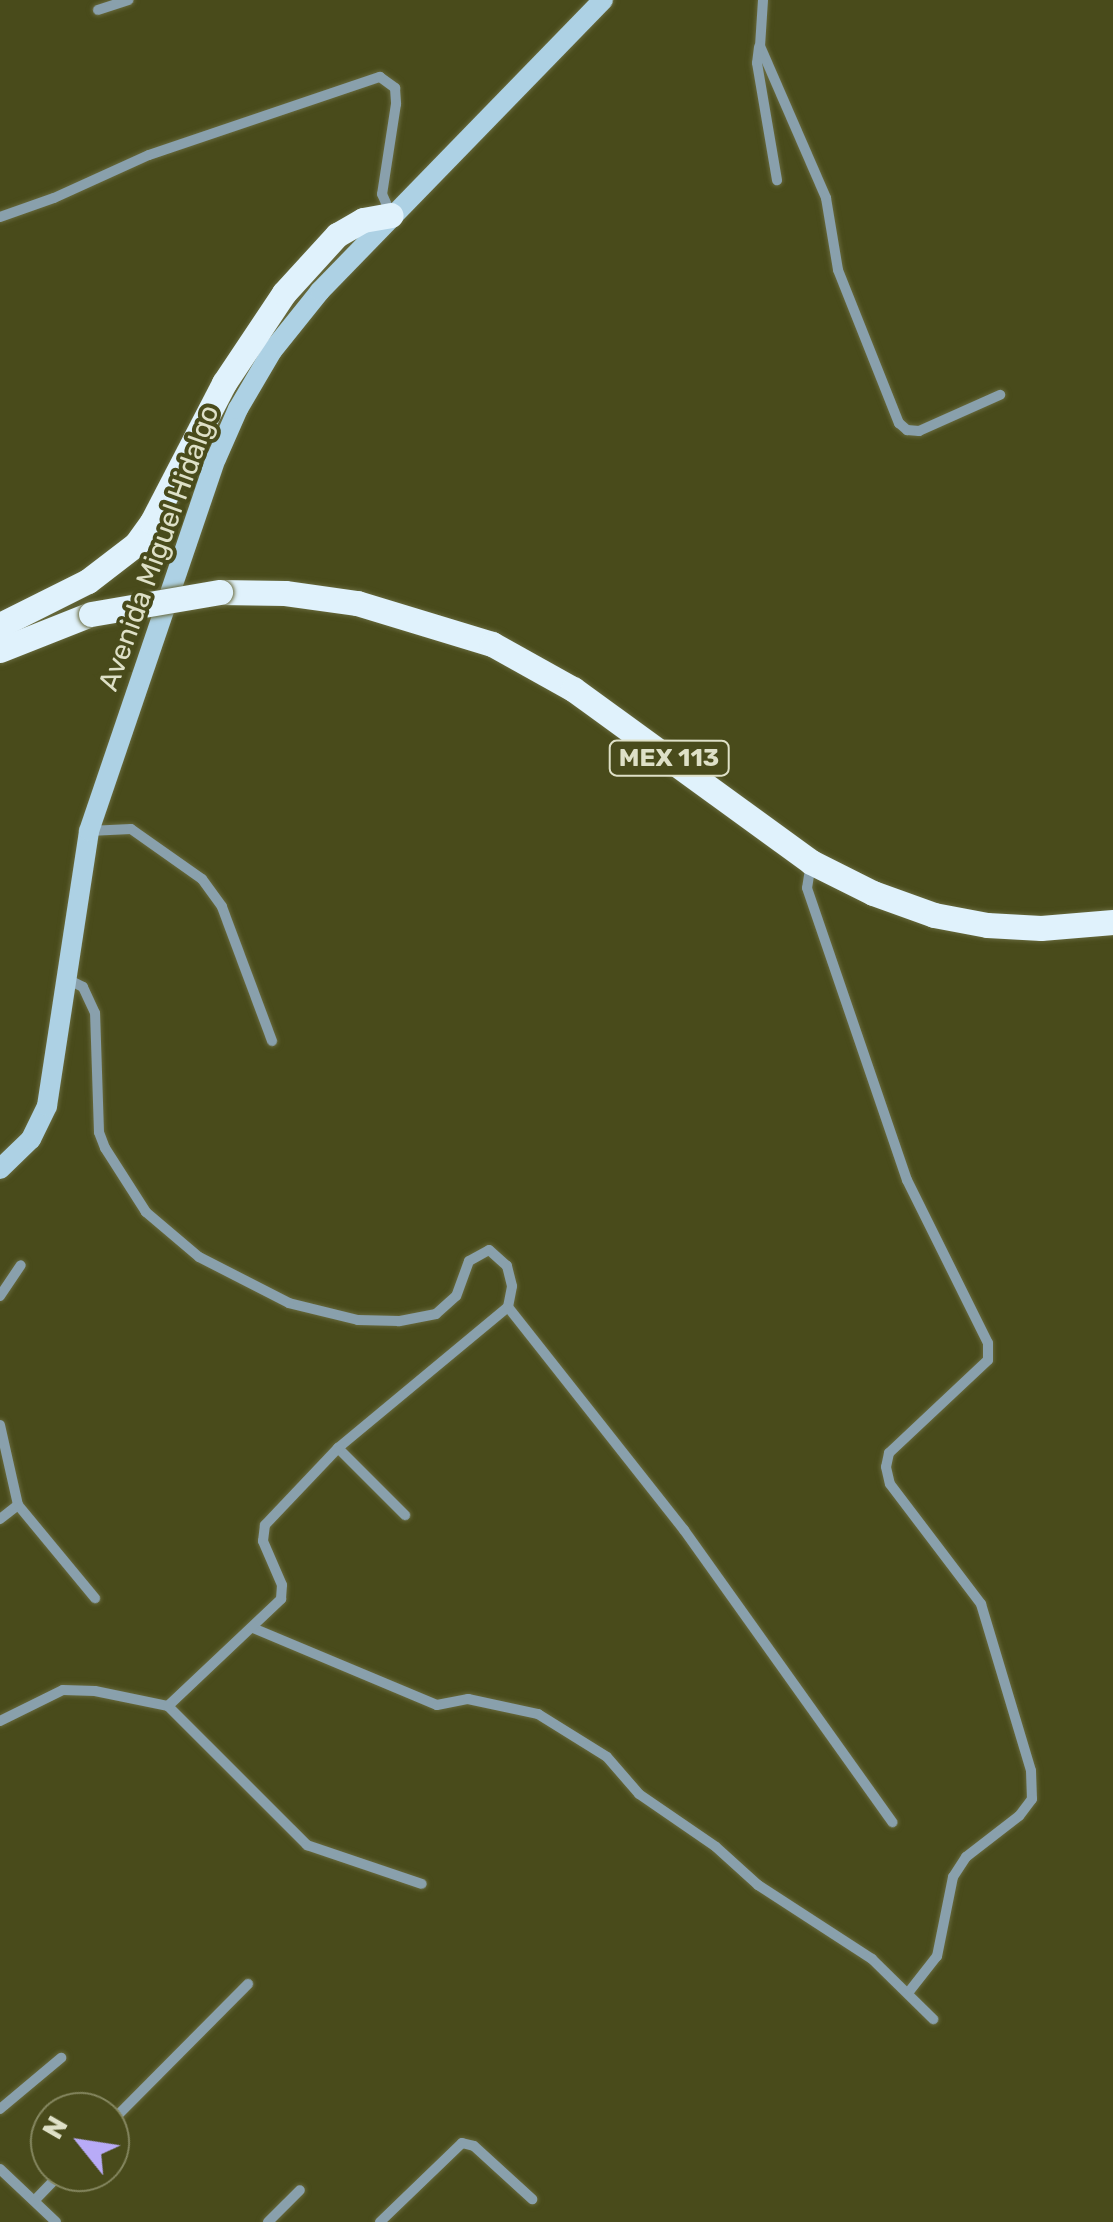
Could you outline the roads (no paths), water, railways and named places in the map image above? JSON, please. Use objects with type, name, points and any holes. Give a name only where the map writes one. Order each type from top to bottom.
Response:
[{"type":"main road","name":"Avenida Miguel Hidalgo","points":[[2,1164],[31,1139],[47,1106],[89,831],[216,459],[238,408],[295,320],[391,215],[602,0]]},
{"type":"main road","points":[[0,625],[88,581],[136,544],[152,522],[224,383],[284,292],[337,236],[362,220],[391,215]]},
{"type":"main road","name":"MEX 113","points":[[0,650],[92,614],[220,592],[285,593],[357,602],[492,644],[573,689],[811,862],[873,893],[934,915],[1041,928],[1113,922]]},
{"type":"street","points":[[98,10],[128,0]]},
{"type":"street","points":[[763,0],[757,63],[776,180]]},
{"type":"street","points":[[760,46],[826,198],[838,270],[899,423],[907,430],[919,431],[1000,394]]},
{"type":"street","points":[[0,216],[54,198],[148,155],[380,78],[395,88],[382,194],[391,215]]},
{"type":"street","points":[[89,831],[131,828],[202,878],[222,907],[272,1041]]},
{"type":"street","points":[[811,862],[807,888],[907,1180],[988,1343],[988,1360],[890,1453],[886,1467],[890,1484],[981,1604],[1031,1771],[1032,1799],[1020,1816],[966,1857],[953,1877],[937,1956],[908,1993]]},
{"type":"street","points":[[65,978],[83,988],[95,1012],[99,1132],[105,1148],[146,1212],[179,1243],[234,1279],[289,1304],[358,1320],[398,1322],[436,1314],[456,1296],[469,1261],[489,1250],[507,1266],[512,1286],[508,1307],[338,1448],[265,1525],[263,1541],[282,1586],[281,1599],[168,1706]]},
{"type":"street","points":[[0,1296],[21,1266]]},
{"type":"street","points":[[508,1307],[684,1530],[892,1822]]},
{"type":"street","points":[[0,1425],[18,1506],[95,1598]]},
{"type":"street","points":[[338,1448],[405,1515]]},
{"type":"street","points":[[0,1519],[18,1506]]},
{"type":"street","points":[[253,1628],[436,1705],[468,1699],[538,1714],[608,1757],[639,1794],[716,1847],[758,1886],[872,1959],[933,2019]]},
{"type":"street","points":[[0,1721],[63,1690],[95,1691],[168,1706],[307,1845],[422,1884]]},
{"type":"street","points":[[130,2104],[248,1984]]},
{"type":"street","points":[[0,2110],[61,2058]]},
{"type":"street","points":[[380,2222],[462,2143],[474,2146],[532,2199]]},
{"type":"street","points":[[0,2170],[56,2222]]},
{"type":"street","points":[[268,2222],[300,2190]]},
{"type":"street","points":[[35,2200],[43,2192]]}]
